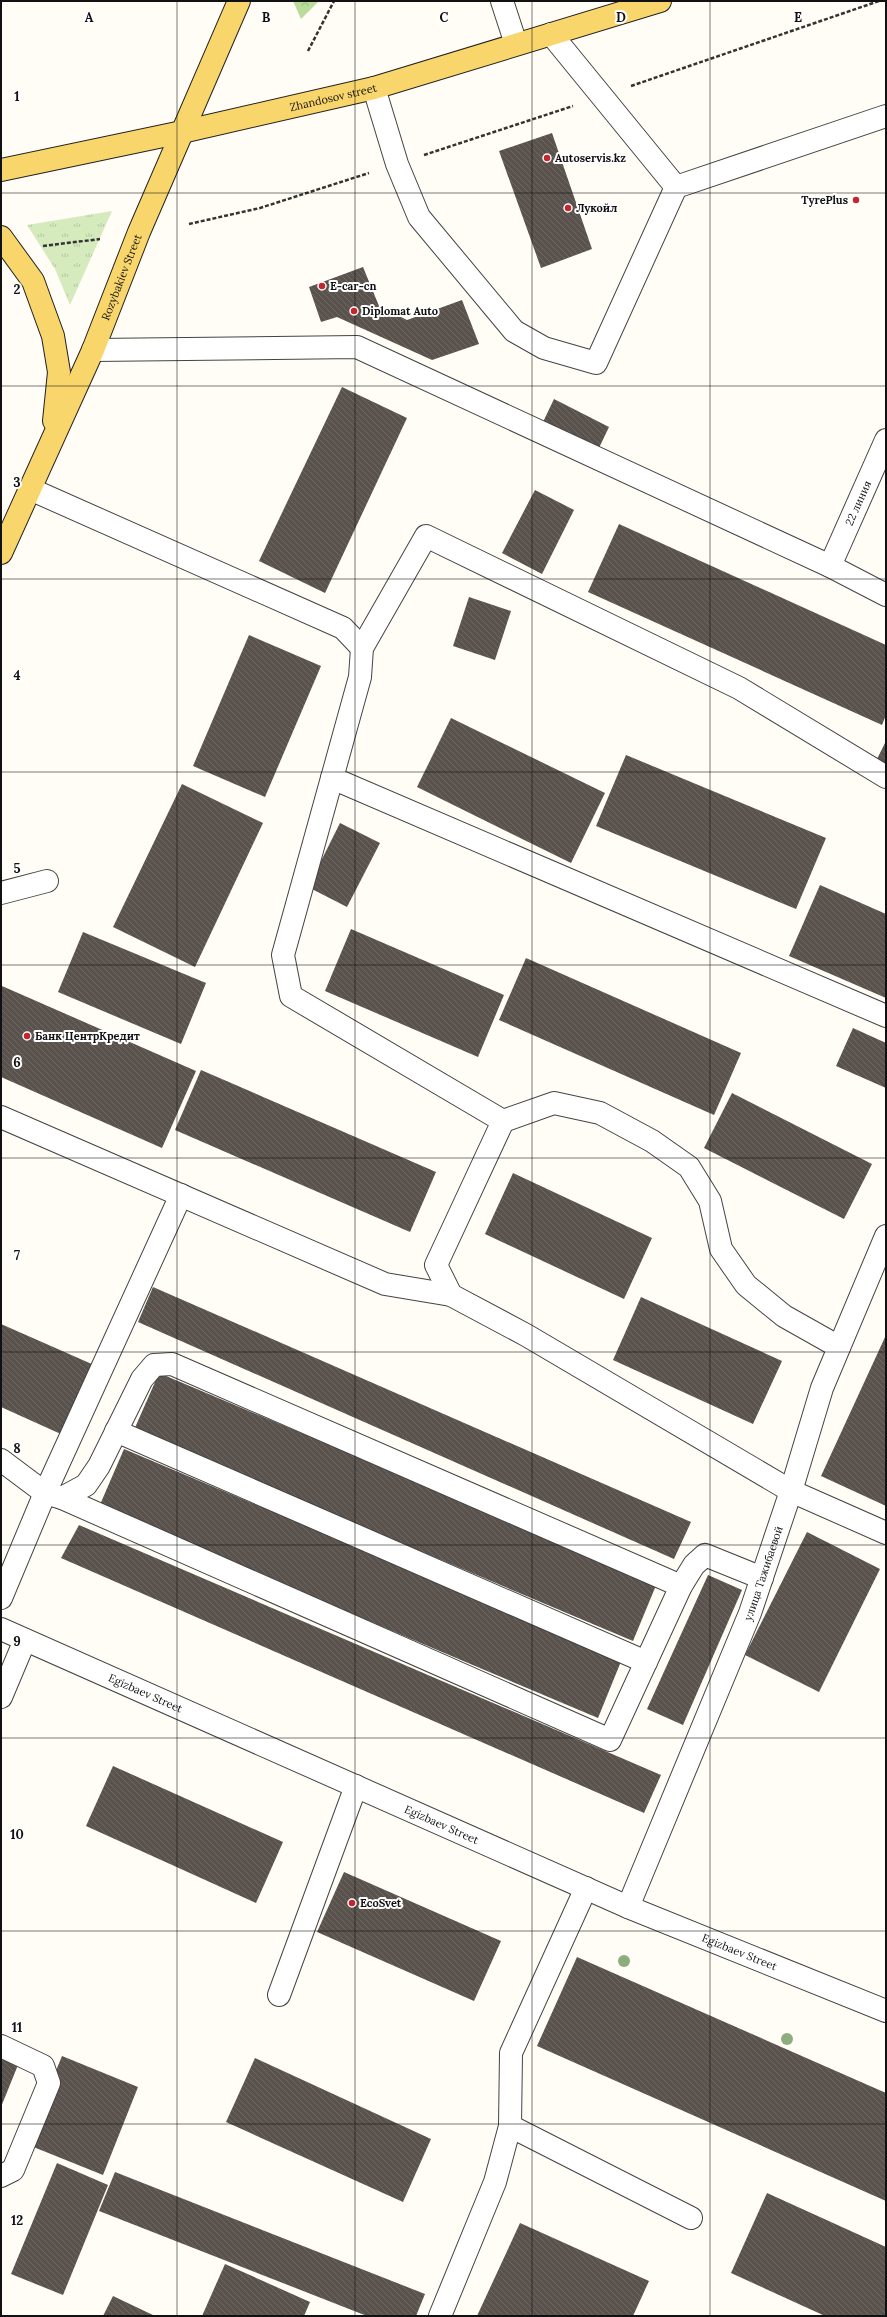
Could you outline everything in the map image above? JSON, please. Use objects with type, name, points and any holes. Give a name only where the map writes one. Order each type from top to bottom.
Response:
[{"type":"main road","name":"Rozybakiev Street","points":[[1,553],[93,350],[138,232],[239,1]]},
{"type":"main road","name":"Zhandosov street","points":[[1,170],[182,132],[374,88],[660,1]]},
{"type":"main road","points":[[1,237],[33,280],[53,336],[59,372],[52,440]]},
{"type":"street","points":[[502,1],[516,44]]},
{"type":"street","points":[[551,34],[676,187]]},
{"type":"street","points":[[374,88],[397,164],[419,216],[514,331],[544,348],[596,363],[676,187],[886,116]]},
{"type":"street","points":[[93,350],[357,347],[830,566],[886,595]]},
{"type":"street","name":"22 линия","points":[[830,566],[886,440]]},
{"type":"street","points":[[30,488],[343,628],[362,648]]},
{"type":"street","points":[[503,1121],[291,996],[283,955],[360,677],[362,648],[426,536],[739,688],[886,778]]},
{"type":"street","points":[[332,778],[886,1016]]},
{"type":"street","points":[[1,893],[47,881]]},
{"type":"street","points":[[451,1295],[436,1265],[503,1121],[554,1103],[600,1113],[652,1141],[688,1167],[710,1201],[721,1249],[746,1285],[784,1316],[839,1347]]},
{"type":"street","points":[[1,1117],[385,1284],[451,1295],[526,1335],[791,1491],[886,1533]]},
{"type":"street","points":[[1,1598],[53,1495],[181,1195]]},
{"type":"street","name":"улица Тажибаевой","points":[[628,1907],[750,1613],[791,1491],[822,1388],[886,1236]]},
{"type":"street","points":[[53,1495],[86,1485],[99,1466],[146,1374],[154,1365],[172,1364],[681,1586]]},
{"type":"street","points":[[116,1431],[646,1662]]},
{"type":"street","points":[[1,1460],[53,1495],[610,1740],[681,1586],[694,1565],[705,1555],[762,1578]]},
{"type":"street","name":"Egizbaev Street","points":[[1,1629],[628,1907],[886,2011]]},
{"type":"street","points":[[1,1697],[25,1640]]},
{"type":"street","points":[[279,1995],[356,1786]]},
{"type":"street","points":[[440,2316],[495,2182],[510,2126],[511,2053],[586,1888]]},
{"type":"street","points":[[1,2046],[43,2066],[49,2083],[13,2170],[1,2176]]},
{"type":"street","points":[[510,2126],[691,2218]]},
{"type":"path","points":[[308,51],[334,1]]},
{"type":"path","points":[[189,224],[260,208],[397,164],[603,96],[879,1]]},
{"type":"path","points":[[38,246],[100,239]]},
{"type":"green space","points":[[293,1],[319,1],[301,19]]},
{"type":"green space","points":[[112,211],[70,305],[55,269],[27,225]]},
{"type":"building","points":[[552,133],[592,249],[541,268],[499,151]]},
{"type":"building","name":"Diplomat Auto","points":[[363,267],[379,306],[407,320],[462,300],[479,344],[432,360],[337,317],[321,322],[309,287]]},
{"type":"building","points":[[342,387],[407,418],[325,593],[259,561]]},
{"type":"building","points":[[554,399],[609,427],[598,450],[543,422]]},
{"type":"building","points":[[535,490],[574,510],[542,574],[502,553]]},
{"type":"building","points":[[619,524],[886,645],[886,715],[882,725],[588,592]]},
{"type":"building","points":[[469,597],[511,611],[495,660],[453,646]]},
{"type":"building","points":[[249,635],[321,666],[265,797],[193,766]]},
{"type":"building","points":[[451,718],[605,793],[571,863],[417,787]]},
{"type":"building","points":[[886,741],[886,773],[873,767]]},
{"type":"building","points":[[626,755],[826,838],[796,909],[596,826]]},
{"type":"building","points":[[182,784],[263,823],[195,967],[113,927]]},
{"type":"building","points":[[340,823],[380,843],[347,907],[308,887]]},
{"type":"building","points":[[820,885],[886,914],[886,998],[789,956]]},
{"type":"building","points":[[351,929],[504,995],[478,1057],[325,991]]},
{"type":"building","points":[[83,932],[206,983],[181,1044],[58,992]]},
{"type":"building","points":[[526,958],[741,1053],[714,1115],[499,1020]]},
{"type":"building","points":[[2,986],[196,1071],[162,1148],[1,1077]]},
{"type":"building","points":[[853,1028],[886,1043],[886,1088],[836,1066]]},
{"type":"building","points":[[201,1070],[436,1172],[410,1232],[175,1130]]},
{"type":"building","points":[[732,1093],[872,1164],[844,1219],[704,1148]]},
{"type":"building","points":[[513,1173],[652,1238],[624,1299],[485,1234]]},
{"type":"building","points":[[153,1287],[691,1522],[674,1559],[138,1322]]},
{"type":"building","points":[[641,1297],[782,1361],[753,1424],[613,1360]]},
{"type":"building","points":[[1,1324],[94,1365],[63,1435],[1,1407]]},
{"type":"building","points":[[886,1335],[886,1506],[821,1476]]},
{"type":"building","points":[[159,1373],[657,1583],[633,1641],[134,1430]]},
{"type":"building","points":[[124,1449],[622,1659],[598,1718],[99,1507]]},
{"type":"building","points":[[79,1525],[661,1775],[644,1813],[61,1558]]},
{"type":"building","points":[[807,1532],[880,1569],[819,1692],[745,1655]]},
{"type":"building","points":[[708,1575],[742,1590],[683,1725],[647,1709]]},
{"type":"building","points":[[113,1766],[283,1842],[256,1903],[86,1826]]},
{"type":"building","points":[[344,1872],[501,1941],[474,2001],[317,1932]]},
{"type":"building","points":[[577,1957],[886,2093],[886,2201],[537,2046]]},
{"type":"building","points":[[1,2052],[20,2060],[1,2107]]},
{"type":"building","points":[[62,2056],[138,2087],[103,2175],[26,2144]]},
{"type":"building","points":[[255,2058],[431,2139],[403,2202],[226,2122]]},
{"type":"building","points":[[57,2163],[108,2185],[63,2295],[11,2274]]},
{"type":"building","points":[[115,2172],[425,2294],[416,2316],[367,2316],[99,2211]]},
{"type":"building","points":[[767,2193],[886,2247],[886,2316],[825,2316],[731,2273]]},
{"type":"building","points":[[520,2223],[649,2281],[633,2316],[477,2316]]},
{"type":"building","points":[[225,2264],[310,2302],[304,2316],[202,2316]]},
{"type":"building","points":[[113,2296],[155,2316],[103,2316]]},
{"type":"place","name":"Autoservis.kz","points":[[547,158]]},
{"type":"place","name":"TyrePlus","points":[[856,200]]},
{"type":"place","name":"Лукойл","points":[[568,208]]},
{"type":"place","name":"E-car-cn","points":[[322,286]]},
{"type":"place","name":"Diplomat Auto","points":[[354,311]]},
{"type":"place","name":"Банк ЦентрКредит","points":[[27,1036]]},
{"type":"place","name":"EcoSvet","points":[[352,1903]]}]
